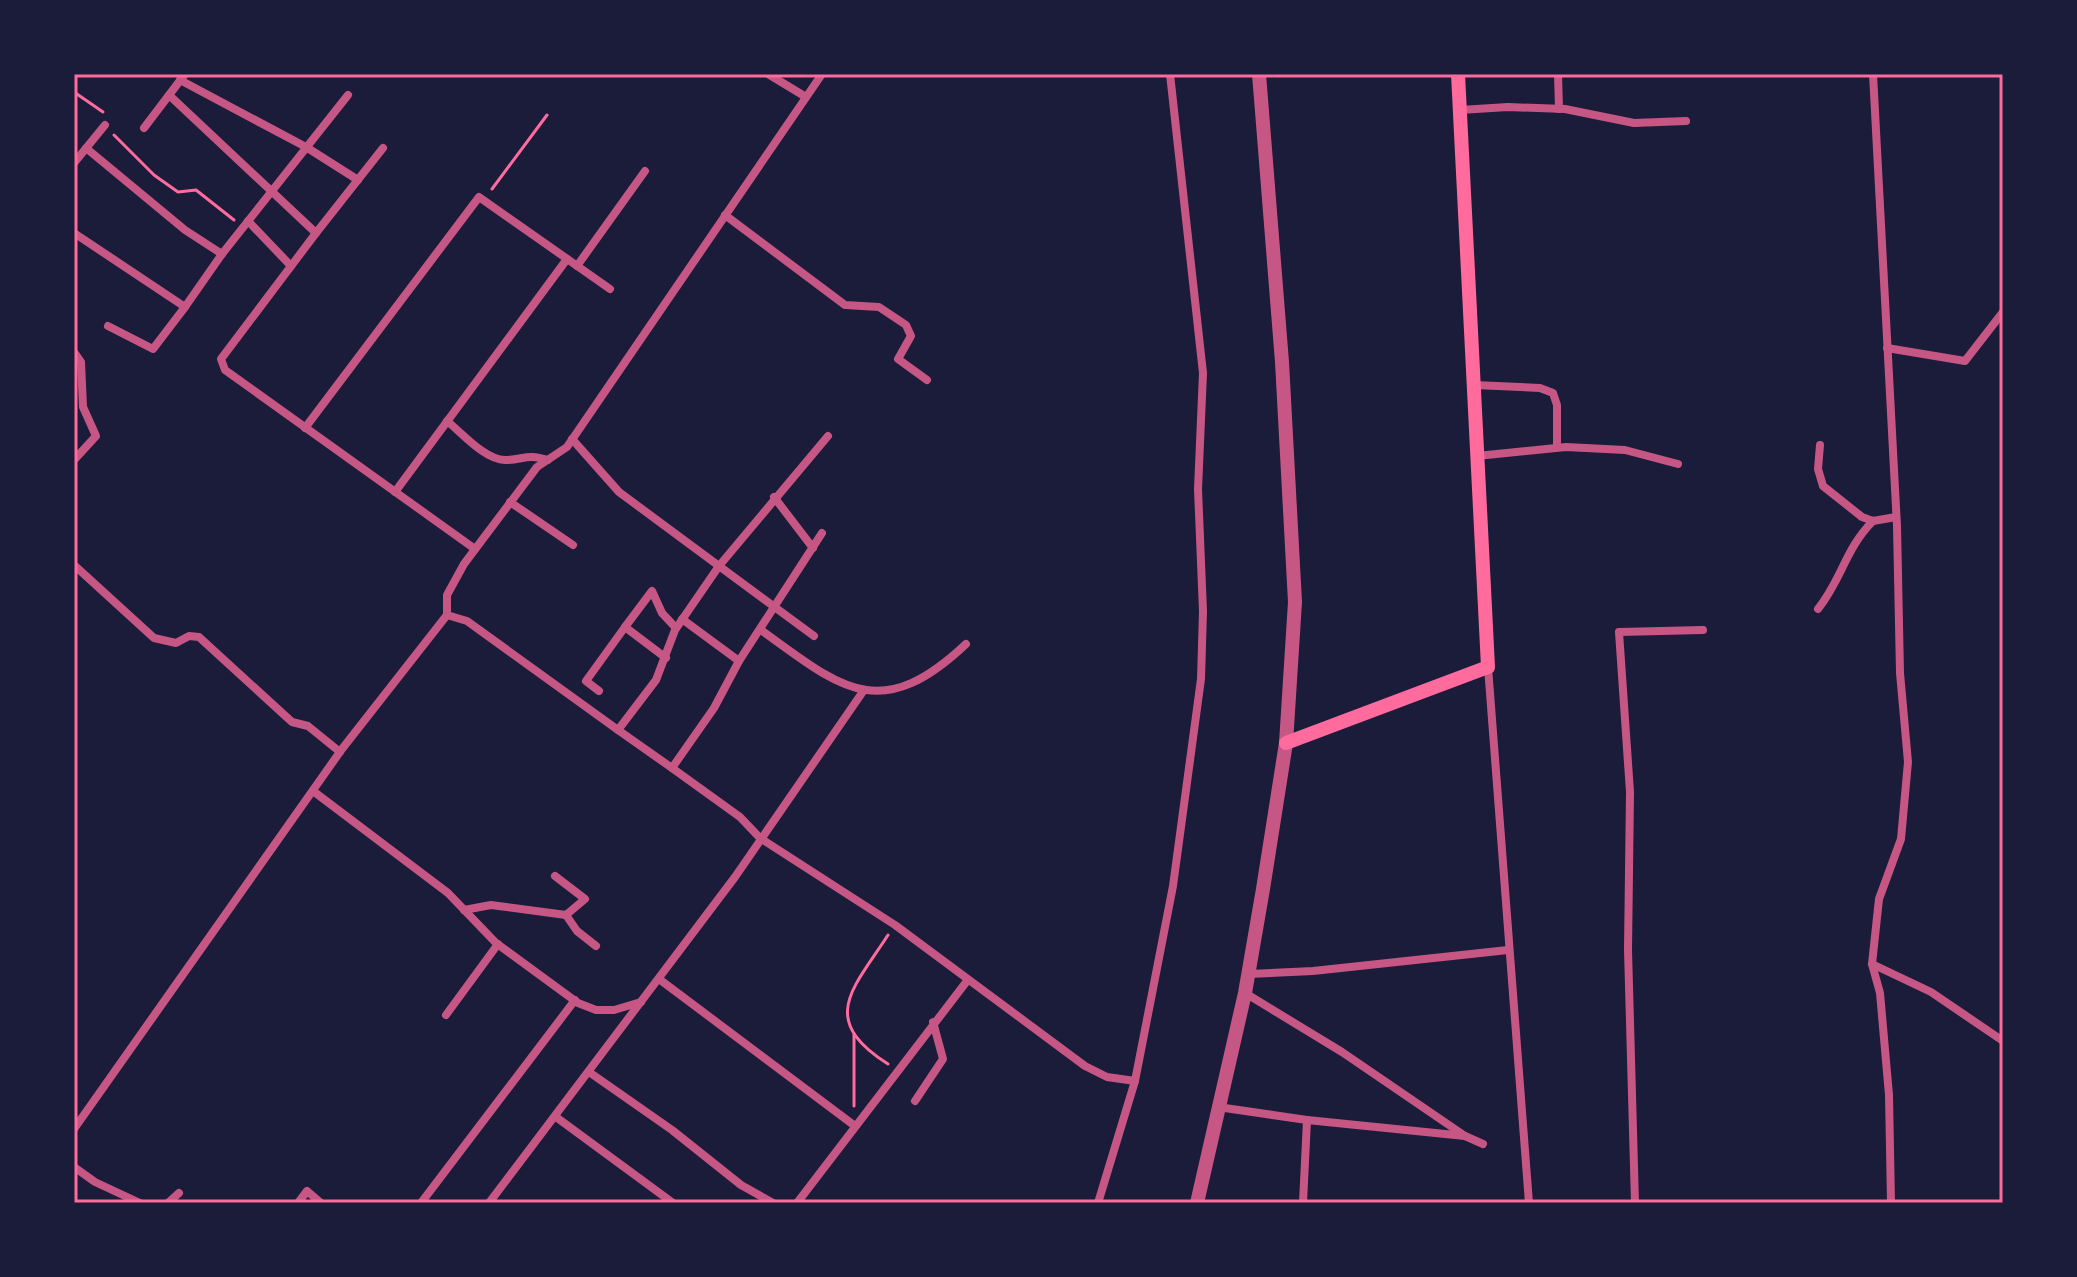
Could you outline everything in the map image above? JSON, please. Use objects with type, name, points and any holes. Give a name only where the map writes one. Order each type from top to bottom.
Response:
[{"type":"main road","points":[[1286,743],[1488,667],[1458,74]]},
{"type":"street","points":[[768,74],[806,97]]},
{"type":"street","points":[[76,1123],[340,752],[447,615],[447,595],[475,549],[537,467],[561,454],[572,439],[822,74]]},
{"type":"street","points":[[1098,1203],[1135,1081],[1173,886],[1202,653],[1198,489],[1203,373],[1170,74]]},
{"type":"street","points":[[1197,1203],[1245,993],[1286,743],[1295,602],[1282,362],[1259,74]]},
{"type":"street","points":[[1558,74],[1559,109]]},
{"type":"street","points":[[1873,74],[1896,517],[1900,673],[1908,762],[1901,839],[1879,899],[1872,964],[1880,993],[1889,1095],[1891,1203]]},
{"type":"street","points":[[144,128],[182,77],[358,180]]},
{"type":"street","points":[[169,95],[316,233]]},
{"type":"street","points":[[108,326],[153,349],[245,224],[348,95]]},
{"type":"street","points":[[1460,110],[1508,107],[1559,109],[1634,123],[1686,121]]},
{"type":"street","points":[[74,163],[108,121]]},
{"type":"street","points":[[86,148],[185,230],[222,254]]},
{"type":"street","points":[[383,148],[221,359],[225,370],[475,549]]},
{"type":"street","points":[[577,266],[645,171]]},
{"type":"street","points":[[305,428],[479,197],[610,289]]},
{"type":"street","points":[[725,215],[845,305],[879,307],[906,325],[911,336],[898,359],[927,380]]},
{"type":"street","points":[[245,224],[291,266]]},
{"type":"street","points":[[74,233],[185,307]]},
{"type":"street","points":[[395,492],[567,259]]},
{"type":"street","points":[[1887,348],[1965,361],[2003,312]]},
{"type":"street","points":[[74,352],[81,362],[83,407],[96,436],[74,460]]},
{"type":"street","points":[[1474,385],[1540,388],[1553,393],[1557,405],[1557,447]]},
{"type":"street","points":[[447,421],[491,456],[503,460],[530,454],[548,460]]},
{"type":"street","points":[[618,730],[656,680],[676,628],[719,566],[828,436]]},
{"type":"street","points":[[572,439],[619,492],[814,636]]},
{"type":"street","points":[[1820,445],[1818,469],[1823,486],[1862,517],[1873,521],[1896,517]]},
{"type":"street","points":[[1477,456],[1557,447],[1625,450],[1678,464]]},
{"type":"street","points":[[774,497],[813,548]]},
{"type":"street","points":[[510,502],[573,545]]},
{"type":"street","points":[[1818,609],[1835,587],[1854,540],[1873,521]]},
{"type":"street","points":[[672,768],[714,708],[739,661],[775,610],[822,533]]},
{"type":"street","points":[[74,565],[154,638],[176,643],[189,636],[199,637],[292,722],[308,726],[340,752]]},
{"type":"street","points":[[599,691],[586,681],[652,591],[662,613],[676,628]]},
{"type":"street","points":[[447,615],[467,621],[740,817],[760,838],[895,925],[1085,1066],[1107,1077],[1135,1081]]},
{"type":"street","points":[[682,619],[739,661]]},
{"type":"street","points":[[625,627],[666,658]]},
{"type":"street","points":[[761,630],[848,688],[884,692],[944,665],[966,644]]},
{"type":"street","points":[[1635,1203],[1628,950],[1630,792],[1619,632],[1703,630]]},
{"type":"street","points":[[1488,667],[1529,1203]]},
{"type":"street","points":[[489,1203],[659,979],[864,690]]},
{"type":"street","points":[[313,791],[448,893],[498,944],[575,1000],[596,1010],[614,1010],[642,1001]]},
{"type":"street","points":[[464,910],[491,905],[566,915],[585,899],[555,876]]},
{"type":"street","points":[[566,915],[577,931],[596,946]]},
{"type":"street","points":[[446,1015],[498,944]]},
{"type":"street","points":[[1248,974],[1508,950]]},
{"type":"street","points":[[1872,964],[1931,992],[2003,1041]]},
{"type":"street","points":[[659,979],[855,1126]]},
{"type":"street","points":[[797,1203],[967,981]]},
{"type":"street","points":[[1245,993],[1342,1052],[1465,1136],[1483,1144]]},
{"type":"street","points":[[421,1203],[575,1000]]},
{"type":"street","points":[[915,1101],[943,1059],[933,1022]]},
{"type":"street","points":[[589,1072],[672,1130],[741,1185],[773,1203]]},
{"type":"street","points":[[1218,1107],[1307,1120],[1465,1136]]},
{"type":"street","points":[[556,1117],[673,1203]]},
{"type":"street","points":[[1303,1203],[1307,1120]]},
{"type":"street","points":[[74,1167],[109,1190],[140,1203]]},
{"type":"street","points":[[298,1203],[307,1191],[321,1203]]},
{"type":"street","points":[[168,1203],[179,1193]]},
{"type":"path","points":[[74,92],[108,121],[154,175],[178,192],[196,190],[245,224]]},
{"type":"path","points":[[479,197],[493,189],[547,115]]},
{"type":"path","points":[[855,1126],[854,1034],[845,1012],[848,994],[895,925]]},
{"type":"path","points":[[854,1034],[897,1069]]}]
